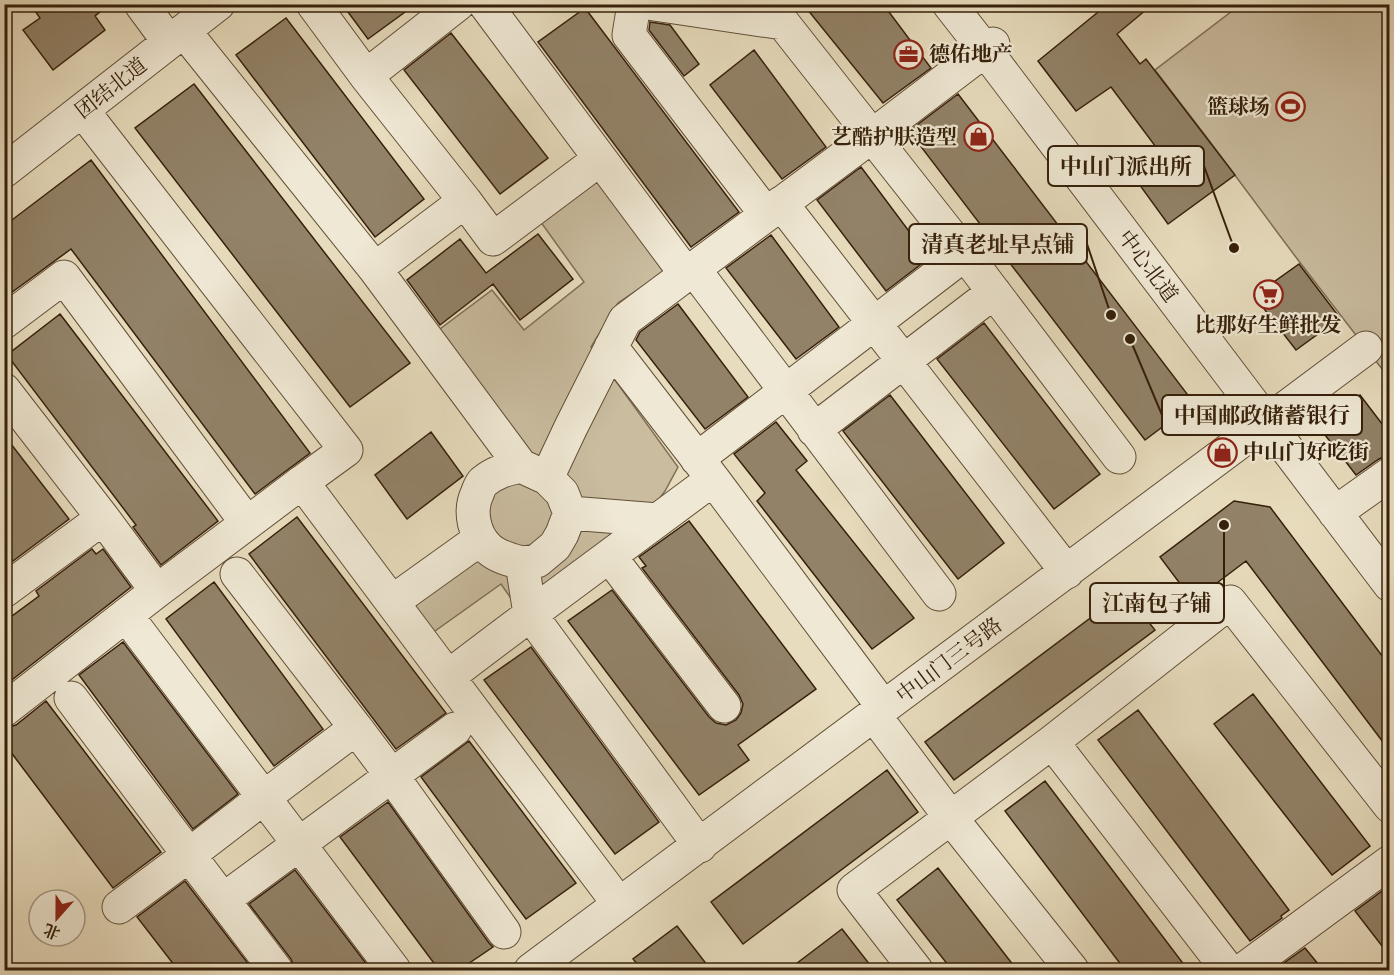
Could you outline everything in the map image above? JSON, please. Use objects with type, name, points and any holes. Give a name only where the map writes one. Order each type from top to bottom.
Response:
[{"type":"street","points":[[141,4],[177,37],[375,269],[534,472],[562,493],[570,513],[562,534],[555,546],[537,561],[522,563],[489,550],[480,539],[474,521],[472,503],[481,483],[501,470],[534,472]]},
{"type":"street","name":"团结北道","points":[[4,171],[218,4]]},
{"type":"street","points":[[313,4],[493,239],[600,159]]},
{"type":"street","points":[[366,76],[459,4]]},
{"type":"street","points":[[484,4],[600,159],[814,430],[939,594]]},
{"type":"street","points":[[633,4],[629,35],[774,209],[874,322],[1067,572]]},
{"type":"street","points":[[654,4],[783,23],[965,254],[1119,457]]},
{"type":"street","name":"中心北道","points":[[949,4],[989,47]]},
{"type":"street","name":"中心北道","points":[[962,4],[989,47],[1270,420],[1340,510],[1389,567]]},
{"type":"street","points":[[534,472],[571,427],[625,320],[989,47]]},
{"type":"street","points":[[4,710],[157,591],[346,450],[82,110]]},
{"type":"street","points":[[375,269],[465,201]]},
{"type":"street","points":[[448,677],[658,520],[705,469],[784,392],[965,254]]},
{"type":"street","points":[[4,322],[64,278],[247,523]]},
{"type":"street","points":[[814,430],[994,292]]},
{"type":"street","points":[[612,347],[705,469],[879,711],[951,818],[1072,970]]},
{"type":"street","name":"中山门三号路","points":[[531,970],[1366,348]]},
{"type":"street","points":[[4,390],[157,591]]},
{"type":"street","points":[[1340,510],[1389,474]]},
{"type":"street","points":[[302,482],[619,904]]},
{"type":"street","name":"中心北道","points":[[1340,510],[1389,585]]},
{"type":"street","points":[[570,513],[658,520]]},
{"type":"street","points":[[4,591],[103,518]]},
{"type":"street","points":[[392,603],[480,539]]},
{"type":"street","points":[[610,556],[724,706]]},
{"type":"street","points":[[522,563],[530,614],[700,846]]},
{"type":"street","points":[[237,574],[392,776],[504,932]]},
{"type":"street","points":[[916,970],[854,890],[1052,742],[1230,602],[1389,806]]},
{"type":"street","points":[[126,615],[394,970]]},
{"type":"street","points":[[71,698],[276,970]]},
{"type":"street","points":[[119,907],[356,728]]},
{"type":"street","points":[[223,900],[455,729]]},
{"type":"street","points":[[1052,742],[1228,970]]},
{"type":"street","points":[[1243,970],[1389,862]]},
{"type":"shaded area","points":[[1240,5],[1389,5],[1389,378],[1155,70]]},
{"type":"shaded area","points":[[596,177],[668,269],[618,303],[591,347],[678,467],[665,491],[639,526],[519,610],[501,584],[428,636],[403,602],[478,550],[498,458],[436,332],[492,290],[524,330],[584,282],[540,221]]},
{"type":"building","points":[[30,4],[110,4],[95,16],[105,30],[53,70],[23,30],[40,18]]},
{"type":"building","points":[[342,4],[416,4],[368,39]]},
{"type":"building","points":[[803,4],[883,4],[931,68],[883,103]]},
{"type":"building","points":[[1108,4],[1153,4],[1117,34],[1140,64],[1146,59],[1235,175],[1168,224],[1139,184],[1168,163],[1111,87],[1076,111],[1038,61]]},
{"type":"building","points":[[585,8],[739,212],[691,247],[538,42]]},
{"type":"building","points":[[286,18],[424,199],[375,237],[236,55]]},
{"type":"building","points":[[650,22],[670,25],[699,64],[684,76],[649,30]]},
{"type":"building","points":[[451,33],[548,158],[500,194],[404,70]]},
{"type":"building","points":[[754,50],[826,147],[782,179],[710,85]]},
{"type":"building","points":[[194,84],[410,363],[350,407],[135,128]]},
{"type":"building","points":[[958,94],[1194,403],[1145,440],[909,131]]},
{"type":"building","points":[[91,160],[310,453],[255,494],[71,249],[4,298],[4,226]]},
{"type":"building","points":[[861,167],[929,258],[886,291],[817,200]]},
{"type":"building","points":[[538,234],[573,279],[520,320],[493,284],[440,325],[407,280],[460,239],[486,273]]},
{"type":"building","points":[[771,235],[839,327],[796,359],[726,268]]},
{"type":"building","points":[[1299,264],[1340,318],[1296,350],[1254,296]]},
{"type":"building","points":[[678,304],[748,397],[705,429],[636,340],[640,332]]},
{"type":"building","points":[[60,314],[218,521],[161,565],[133,527],[136,525],[7,355]]},
{"type":"building","points":[[984,323],[1100,474],[1054,509],[937,359]]},
{"type":"building","points":[[890,395],[1004,543],[958,579],[843,431]]},
{"type":"building","points":[[1360,395],[1389,433],[1389,455],[1356,475],[1318,426]]},
{"type":"building","points":[[776,422],[807,461],[796,470],[914,618],[872,649],[757,501],[765,493],[734,454]]},
{"type":"building","points":[[431,432],[463,476],[407,519],[375,475]]},
{"type":"building","points":[[4,435],[69,519],[13,561],[4,549]]},
{"type":"building","points":[[1234,501],[1270,507],[1389,665],[1389,750],[1246,561],[1193,601],[1160,557]]},
{"type":"building","points":[[297,517],[446,713],[396,749],[249,554]]},
{"type":"building","points":[[689,521],[816,689],[738,745],[749,760],[699,795],[568,621],[612,590],[709,717],[716,723],[726,725],[736,720],[743,704],[739,695],[642,568],[646,566],[639,557]]},
{"type":"building","points":[[92,549],[96,554],[103,549],[131,587],[4,686],[4,622],[39,596],[36,591]]},
{"type":"building","points":[[214,582],[323,729],[274,766],[166,619]]},
{"type":"building","points":[[1125,592],[1155,630],[954,780],[925,742]]},
{"type":"building","points":[[123,642],[238,794],[193,829],[79,675]]},
{"type":"building","points":[[531,647],[659,822],[615,854],[484,680]]},
{"type":"building","points":[[1253,694],[1370,846],[1332,875],[1214,724]]},
{"type":"building","points":[[46,701],[161,852],[113,888],[4,743],[4,728],[16,725]]},
{"type":"building","points":[[1138,710],[1289,910],[1281,916],[1282,918],[1250,941],[1098,740]]},
{"type":"building","points":[[469,741],[576,883],[526,919],[421,777]]},
{"type":"building","points":[[887,770],[918,812],[743,944],[711,902]]},
{"type":"building","points":[[1045,781],[1188,970],[1125,970],[1005,811]]},
{"type":"building","points":[[388,802],[493,947],[459,970],[439,970],[340,837]]},
{"type":"building","points":[[938,868],[1017,970],[952,970],[897,900]]},
{"type":"building","points":[[295,870],[371,970],[294,970],[291,959],[249,904]]},
{"type":"building","points":[[185,881],[253,970],[178,970],[137,917]]},
{"type":"building","points":[[1389,886],[1389,955],[1355,911]]},
{"type":"building","points":[[677,926],[711,970],[642,970],[633,959]]},
{"type":"building","points":[[842,929],[874,970],[788,970]]},
{"type":"building","points":[[1305,948],[1323,970],[1274,970]]},
{"type":"place","name":"德佑地产","points":[[908,54]]},
{"type":"place","name":"篮球场","points":[[1291,107]]},
{"type":"place","name":"艺酷护肤造型","points":[[978,137]]},
{"type":"place","name":"中山门派出所","points":[[1234,248]]},
{"type":"place","name":"比那好生鲜批发","points":[[1268,294]]},
{"type":"place","name":"清真老址早点铺","points":[[1111,315]]},
{"type":"place","name":"中国邮政储蓄银行","points":[[1130,339]]},
{"type":"place","name":"中山门好吃街","points":[[1222,452]]},
{"type":"place","name":"江南包子铺","points":[[1224,525]]}]
